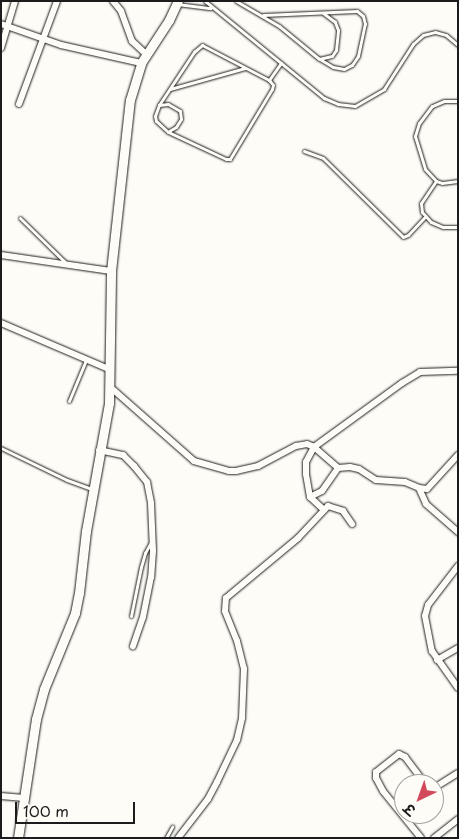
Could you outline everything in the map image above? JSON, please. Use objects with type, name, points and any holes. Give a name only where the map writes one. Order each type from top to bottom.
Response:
[{"type":"street","points":[[1,48],[4,25],[15,1]]},
{"type":"street","points":[[19,104],[57,1]]},
{"type":"street","points":[[113,1],[121,11],[132,41],[146,54]]},
{"type":"street","points":[[18,838],[36,718],[78,600],[93,489],[108,404],[111,270],[130,100],[141,63],[178,3]]},
{"type":"street","points":[[4,25],[42,39],[141,63]]},
{"type":"street","points":[[1,256],[111,270]]},
{"type":"street","points":[[1,323],[109,369]]},
{"type":"street","points":[[324,510],[310,497],[310,485],[306,474],[306,462],[314,447],[420,372],[458,371]]},
{"type":"street","points":[[109,386],[181,452],[201,464],[236,471],[265,463],[301,444],[314,447],[338,468],[350,467],[376,480],[405,482],[427,489],[458,456]]},
{"type":"street","points":[[99,450],[122,455],[147,482],[151,503],[151,577],[146,606],[132,646]]},
{"type":"street","points":[[310,497],[322,491],[338,468]]},
{"type":"street","points":[[419,488],[426,504],[458,532]]},
{"type":"street","points":[[178,838],[208,799],[240,730],[245,692],[244,669],[237,641],[225,611],[226,598],[298,538],[328,506],[338,508],[352,524]]},
{"type":"street","points":[[458,566],[426,610],[429,645],[458,688]]},
{"type":"street","points":[[438,660],[458,648]]},
{"type":"street","points":[[394,805],[383,791],[376,778],[376,772],[399,754],[405,757],[418,774]]},
{"type":"street","points":[[444,782],[458,773]]},
{"type":"street","points":[[1,796],[24,798]]},
{"type":"street","points":[[434,838],[458,819]]},
{"type":"street","points":[[410,824],[421,838]]},
{"type":"lane","points":[[205,1],[324,98],[338,104],[355,106],[384,89],[413,44],[423,35],[434,32],[446,35],[458,46]]},
{"type":"lane","points":[[236,1],[263,16],[318,58],[333,67],[344,69],[352,65],[358,56],[364,24],[363,16],[357,11],[263,16]]},
{"type":"lane","points":[[178,3],[212,8]]},
{"type":"lane","points":[[318,58],[332,56],[336,50],[338,30],[330,16],[321,12]]},
{"type":"lane","points":[[202,45],[269,80],[273,85],[272,89],[230,159],[226,160],[168,132],[156,122],[155,116],[159,105],[197,48],[202,45]]},
{"type":"lane","points":[[269,80],[281,63]]},
{"type":"lane","points":[[169,90],[245,68]]},
{"type":"lane","points":[[458,101],[444,101],[432,106],[416,130],[415,136],[425,169],[436,181],[442,183],[458,181]]},
{"type":"lane","points":[[159,105],[168,104],[180,111],[181,119],[176,127],[168,132]]},
{"type":"lane","points":[[304,151],[323,158],[403,237],[408,235],[426,216]]},
{"type":"lane","points":[[436,181],[421,203],[422,212],[431,222],[443,227],[458,227]]},
{"type":"lane","points":[[20,218],[67,264]]},
{"type":"lane","points":[[69,401],[87,359]]},
{"type":"lane","points":[[1,448],[67,480],[93,489]]},
{"type":"lane","points":[[131,616],[144,553],[152,540]]},
{"type":"lane","points":[[166,838],[172,827]]}]
